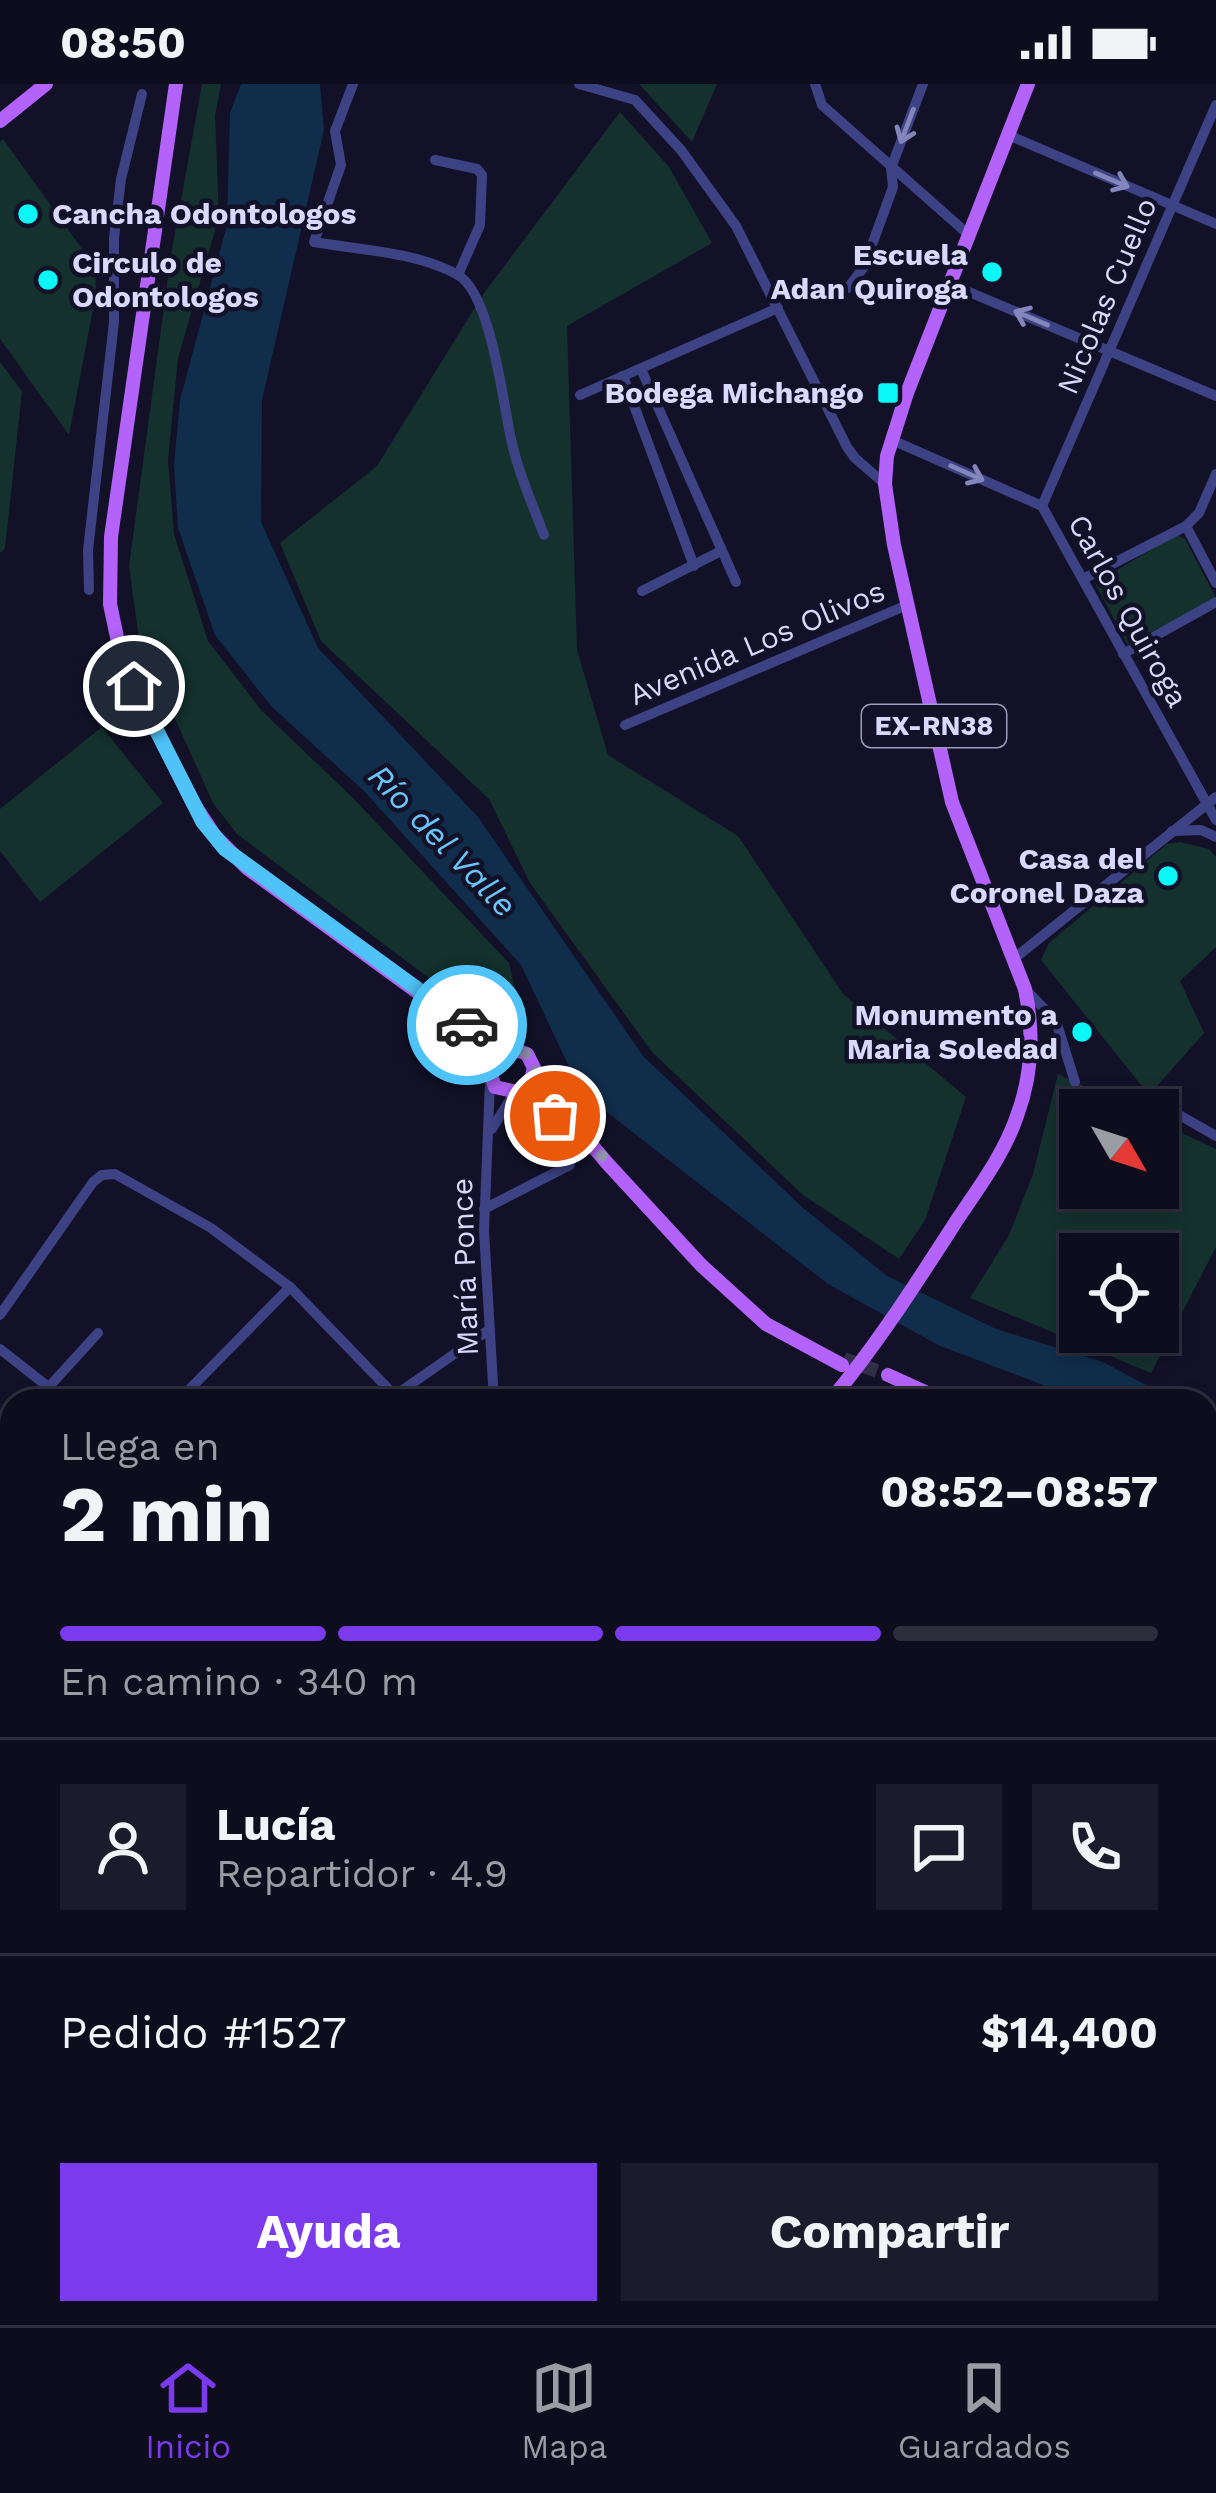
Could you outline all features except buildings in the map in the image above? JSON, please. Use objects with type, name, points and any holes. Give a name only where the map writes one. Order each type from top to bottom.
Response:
[{"type":"main road","points":[[0,121],[46,84]]},
{"type":"main road","points":[[176,84],[111,538],[110,604],[119,652],[192,801],[225,849],[442,1010],[527,1054],[547,1093],[668,1231],[747,1308],[781,1334],[841,1361]]},
{"type":"main road","name":"EX-RN38","points":[[840,1389],[989,1171],[1017,1118],[1029,1064],[1030,1012],[1025,989],[957,820],[907,605],[885,484],[892,440],[1028,84]]},
{"type":"main road","points":[[442,1010],[474,1046],[489,1077],[502,1091],[516,1092],[555,1116],[602,1156]]},
{"type":"main road","points":[[489,1077],[495,1053],[511,1047]]},
{"type":"main road","points":[[516,1092],[530,1083],[534,1068]]},
{"type":"main road","points":[[888,1379],[914,1389]]},
{"type":"street","points":[[353,84],[335,131],[341,166],[314,242],[411,259],[458,275],[467,283],[489,331],[510,435],[544,535]]},
{"type":"street","points":[[579,84],[634,100],[681,149],[736,226],[854,458],[885,484]]},
{"type":"street","points":[[814,84],[822,105],[969,235]]},
{"type":"street","points":[[848,288],[864,267],[893,187],[891,168],[923,84]]},
{"type":"street","points":[[89,590],[88,550],[114,322],[114,238],[121,178],[142,94]]},
{"type":"street","name":"Nicolas Cuello","points":[[1042,506],[1172,206],[1211,130],[1216,105]]},
{"type":"street","points":[[1008,135],[1216,224]]},
{"type":"street","points":[[435,160],[477,169],[482,175],[480,225],[458,275]]},
{"type":"street","points":[[950,284],[1216,396]]},
{"type":"street","points":[[580,395],[778,308]]},
{"type":"street","points":[[641,368],[736,582]]},
{"type":"street","points":[[623,376],[694,566]]},
{"type":"street","name":"Carlos Quiroga","points":[[892,440],[1042,506],[1123,654],[1211,799],[1216,820]]},
{"type":"street","points":[[1083,580],[1186,526],[1199,513],[1216,474]]},
{"type":"street","points":[[1186,526],[1216,583]]},
{"type":"street","points":[[642,591],[721,550]]},
{"type":"street","points":[[1123,654],[1216,602]]},
{"type":"street","name":"Avenida Los Olivos","points":[[625,725],[907,605]]},
{"type":"street","points":[[1016,957],[1211,799]]},
{"type":"street","points":[[1168,831],[1201,830],[1216,837]]},
{"type":"street","points":[[1025,989],[1056,1021],[1075,1082]]},
{"type":"street","name":"María Ponce","points":[[489,1077],[484,1209],[493,1389]]},
{"type":"street","name":"María Ponce","points":[[490,1132],[516,1092]]},
{"type":"street","points":[[1179,1115],[1216,1136]]},
{"type":"street","points":[[484,1209],[570,1165]]},
{"type":"street","points":[[0,1315],[102,1174],[115,1174],[211,1228],[290,1287],[385,1389]]},
{"type":"street","points":[[190,1389],[290,1287]]},
{"type":"street","points":[[408,1389],[490,1329]]},
{"type":"street","points":[[45,1389],[98,1333]]},
{"type":"street","points":[[0,1348],[47,1386]]},
{"type":"green space","points":[[202,84],[221,84],[215,116],[219,217],[178,358],[168,460],[174,534],[208,641],[262,711],[353,798],[509,963],[521,1014],[473,1011],[237,834],[213,803],[139,639],[129,566],[171,255]]},
{"type":"green space","points":[[717,84],[692,142],[640,85]]},
{"type":"green space","points":[[620,112],[669,167],[712,243],[567,326],[577,650],[608,755],[738,836],[843,994],[966,1097],[925,1220],[899,1259],[803,1195],[652,1052],[530,883],[489,799],[321,641],[280,543],[377,466],[484,293]]},
{"type":"green space","name":"Circulo de Odontologos","points":[[3,139],[95,267],[96,293],[69,435],[0,339]]},
{"type":"green space","points":[[0,362],[22,391],[5,549],[0,553]]},
{"type":"green space","points":[[1176,535],[1185,539],[1215,596],[1127,644],[1095,583]]},
{"type":"green space","points":[[102,727],[163,803],[40,902],[0,851],[0,809]]},
{"type":"green space","points":[[1167,844],[1209,849],[1216,857],[1216,947],[1180,981],[1204,1033],[1154,1089],[1144,1089],[1041,960],[1049,943]]},
{"type":"green space","points":[[1058,1074],[1090,1089],[1059,1089],[1059,1209],[1179,1209],[1179,1132],[1216,1149],[1216,1247],[1179,1319],[1179,1233],[1059,1233],[1059,1335],[970,1298],[1009,1235],[1033,1174]]},
{"type":"green space","points":[[1103,1353],[1161,1353],[1151,1373]]},
{"type":"water","name":"Río del Valle","points":[[241,84],[320,84],[324,130],[262,400],[261,522],[318,648],[478,817],[643,1056],[802,1207],[887,1276],[996,1329],[1059,1348],[1059,1353],[1103,1362],[1154,1389],[1054,1389],[938,1345],[828,1284],[581,1092],[521,965],[365,792],[271,706],[215,635],[178,528],[174,465],[180,400],[227,225],[230,113]]},
{"type":"tunnel","points":[[844,1359],[888,1375]]},
{"type":"way so far","points":[[467,1025],[527,1054],[547,1093],[602,1156],[555,1116]]},
{"type":"place","name":"Cancha Odontologos","points":[[28,214]]},
{"type":"place","name":"Escuela Adan Quiroga","points":[[992,272]]},
{"type":"place","name":"Circulo de Odontologos","points":[[48,280]]},
{"type":"place","name":"Bodega Michango","points":[[888,393]]},
{"type":"place","name":"Casa del Coronel Daza","points":[[1168,876]]},
{"type":"place","name":"Monumento a Maria Soledad","points":[[1082,1032]]},
{"type":"route","points":[[134,686],[203,822],[225,849],[467,1025]]}]
